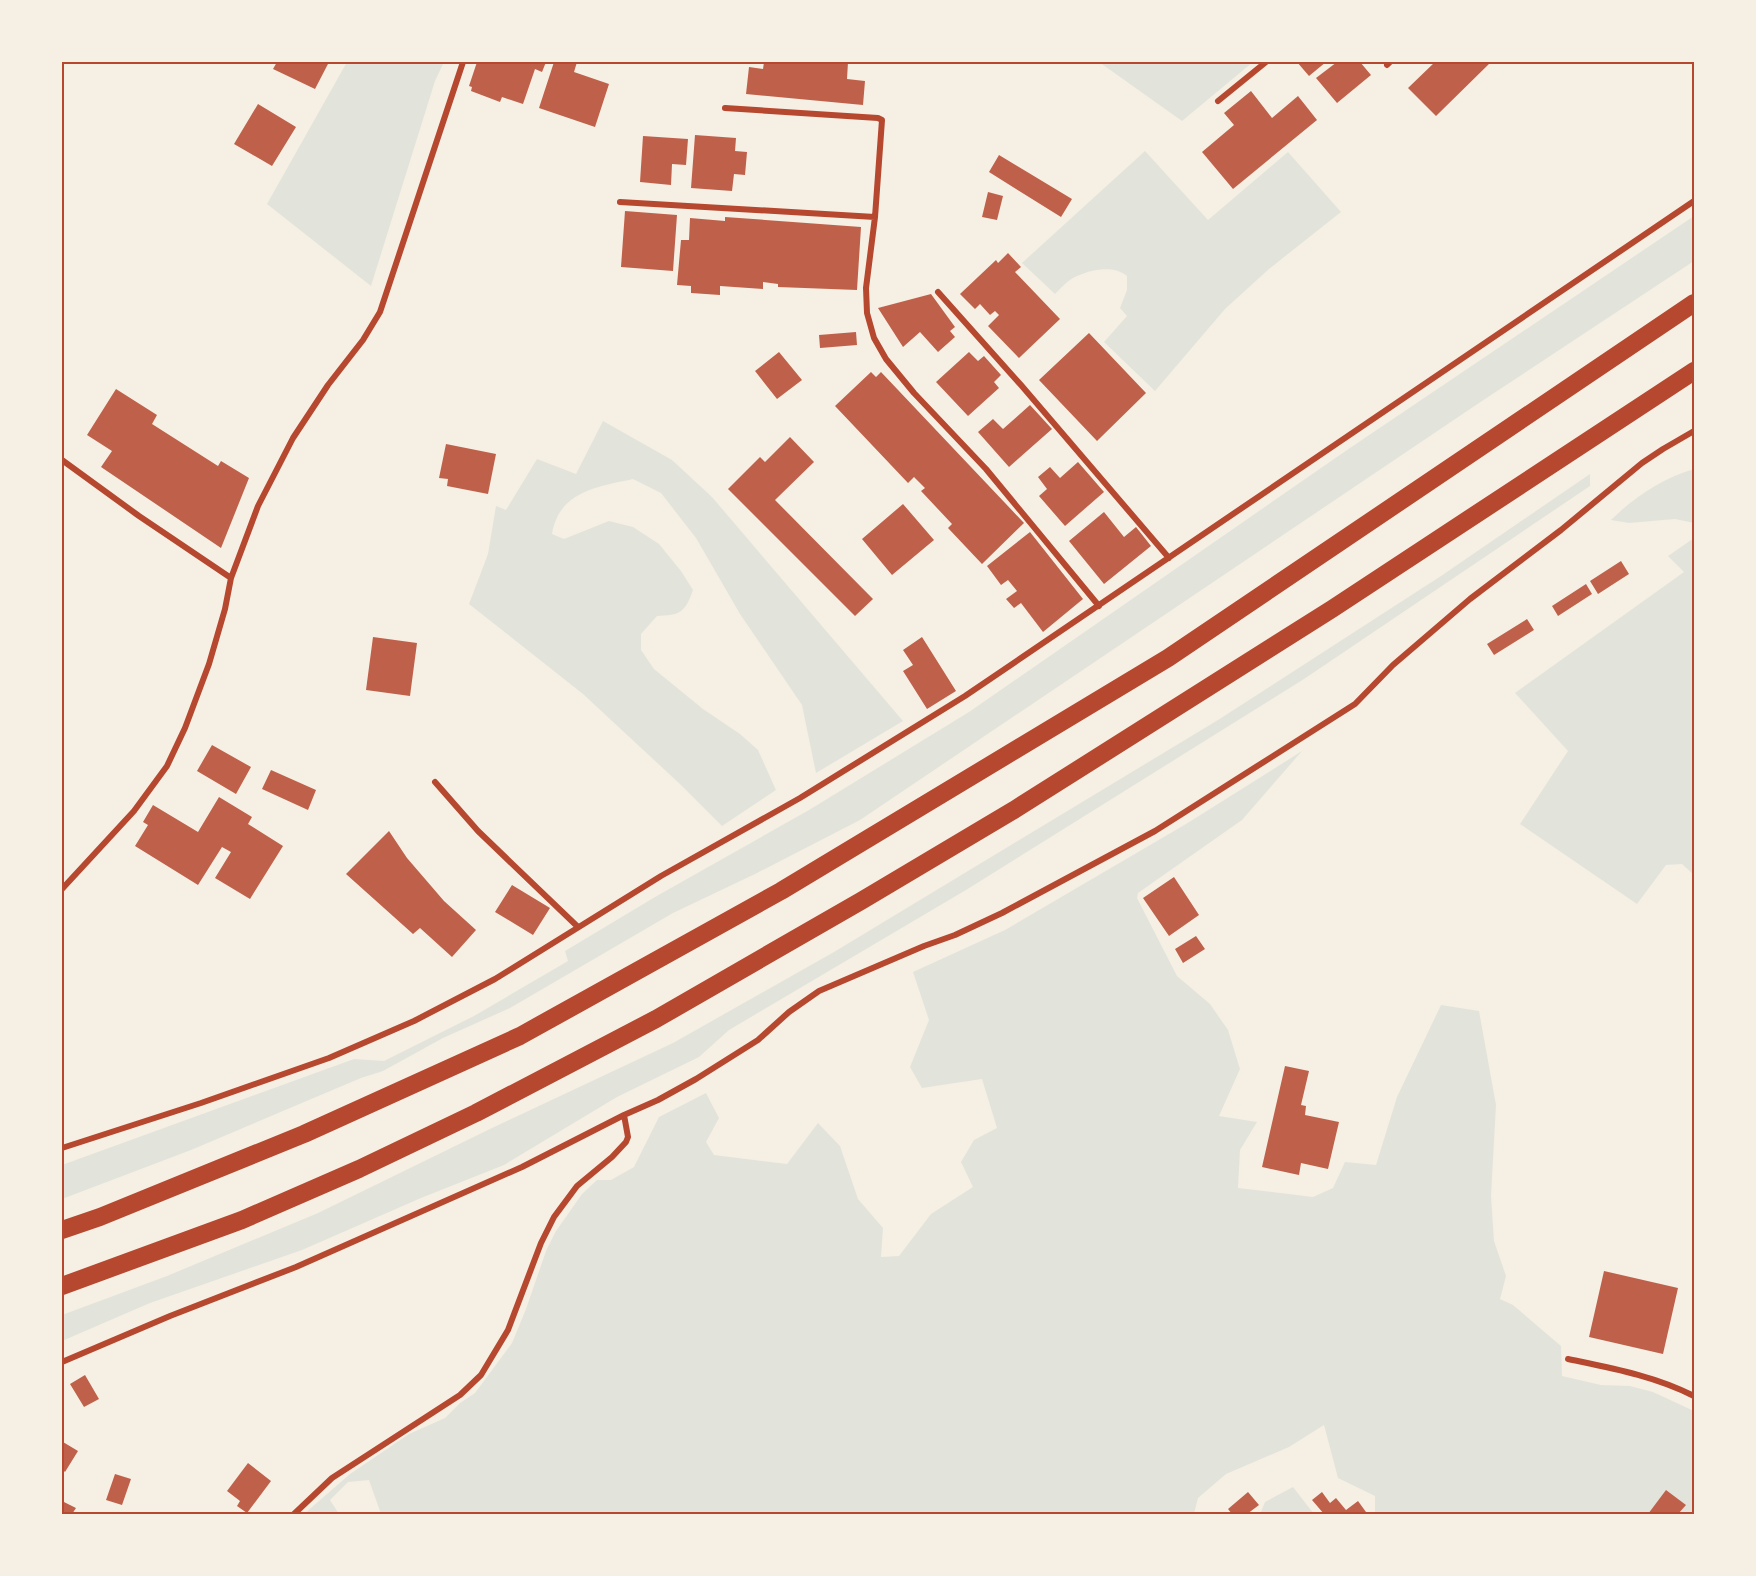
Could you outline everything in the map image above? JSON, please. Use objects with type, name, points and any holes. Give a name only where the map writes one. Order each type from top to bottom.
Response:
[{"type":"highway","points":[[62,1230],[100,1217],[304,1134],[520,1036],[781,891],[1168,658],[1695,303]]},
{"type":"highway","points":[[62,1286],[200,1236],[320,1186],[476,1113],[656,1019],[1014,810],[1332,609],[1695,371]]},
{"type":"street","points":[[62,888],[134,811],[167,766],[185,728],[208,664],[225,609],[231,578],[254,515],[293,438],[328,385],[363,340],[380,312],[463,62]]},
{"type":"street","points":[[1218,101],[1266,62]]},
{"type":"street","points":[[725,108],[882,120],[875,217],[866,288],[867,312],[874,338],[894,370],[986,469],[1099,606]]},
{"type":"street","points":[[62,1148],[266,1081],[372,1040],[495,979],[661,876],[800,798],[965,696],[1695,201]]},
{"type":"street","points":[[620,202],[875,217]]},
{"type":"street","points":[[938,292],[1021,385],[1168,558]]},
{"type":"street","points":[[62,1362],[170,1316],[296,1267],[522,1167],[658,1100],[722,1063],[758,1040],[789,1012],[819,991],[983,922],[1155,831],[1355,704],[1394,665],[1470,599],[1561,530],[1642,463],[1695,431]]},
{"type":"street","points":[[62,460],[138,516],[231,578]]},
{"type":"street","points":[[435,782],[478,831],[578,927]]},
{"type":"street","points":[[294,1515],[332,1478],[460,1395],[481,1375],[507,1330],[541,1243],[561,1206],[577,1186],[612,1157],[626,1142],[628,1137],[624,1115]]},
{"type":"street","points":[[1568,1359],[1636,1374],[1695,1396]]},
{"type":"shaded area","points":[[347,62],[444,62],[435,81],[371,286],[267,204]]},
{"type":"shaded area","points":[[1099,62],[1253,62],[1182,121]]},
{"type":"shaded area","points":[[1145,151],[1208,220],[1288,152],[1341,212],[1269,269],[1225,309],[1155,391],[1104,342],[1127,316],[1120,308],[1127,290],[1127,276],[1115,270],[1093,271],[1073,278],[1055,294],[1022,263]]},
{"type":"shaded area","points":[[1694,216],[1694,261],[860,820],[673,913],[510,1008],[443,1038],[383,1071],[361,1078],[191,1150],[62,1199],[62,1165],[354,1059],[384,1061],[474,1016],[568,961],[565,951],[809,810],[969,712],[1347,450]]},
{"type":"shaded area","points":[[603,421],[672,460],[712,497],[903,721],[816,773],[802,705],[740,614],[696,538],[661,493],[633,479],[593,489],[571,500],[562,509],[552,534],[564,539],[609,521],[633,527],[659,544],[693,590],[681,611],[671,615],[657,616],[641,634],[641,650],[654,669],[758,750],[776,790],[722,826],[583,694],[469,604],[488,554],[496,506],[506,510],[537,459],[576,474]]},
{"type":"shaded area","points":[[1694,469],[1694,523],[1675,519],[1629,523],[1611,520],[1650,489]]},
{"type":"shaded area","points":[[1590,474],[1590,486],[1304,679],[966,890],[729,1030],[699,1057],[617,1097],[504,1165],[302,1250],[150,1303],[62,1341],[62,1315],[167,1276],[318,1213],[673,1043],[834,952],[1218,720],[1441,576]]},
{"type":"shaded area","points":[[1694,538],[1694,875],[1682,864],[1666,865],[1637,904],[1520,824],[1568,751],[1515,693],[1684,572],[1668,556]]},
{"type":"shaded area","points":[[1302,751],[1242,820],[1138,893],[1137,898],[1177,976],[1210,1004],[1228,1030],[1240,1069],[1219,1116],[1257,1122],[1240,1150],[1238,1188],[1313,1197],[1333,1188],[1345,1162],[1376,1165],[1397,1097],[1441,1005],[1479,1011],[1496,1105],[1491,1196],[1494,1241],[1506,1276],[1500,1299],[1513,1305],[1561,1346],[1562,1376],[1601,1385],[1630,1386],[1653,1392],[1694,1411],[1694,1514],[1375,1514],[1375,1496],[1338,1478],[1324,1425],[1289,1447],[1226,1474],[1198,1498],[1194,1514],[381,1514],[369,1480],[348,1482],[330,1500],[339,1514],[304,1514],[350,1474],[409,1434],[445,1418],[460,1403],[475,1393],[512,1343],[546,1251],[556,1231],[582,1194],[597,1180],[611,1180],[634,1167],[659,1117],[706,1093],[719,1118],[706,1142],[714,1155],[787,1164],[818,1123],[840,1146],[858,1199],[883,1228],[881,1257],[899,1256],[931,1214],[973,1187],[961,1162],[974,1140],[997,1128],[982,1079],[922,1088],[910,1067],[929,1020],[913,972],[1005,930],[1186,824]]},
{"type":"shaded area","points":[[1293,1487],[1314,1514],[1260,1514],[1265,1502]]},
{"type":"building","points":[[277,62],[329,62],[315,89],[273,69]]},
{"type":"building","points":[[477,62],[546,62],[542,72],[535,69],[523,104],[502,97],[500,102],[471,91],[472,87],[469,86]]},
{"type":"building","points":[[554,62],[577,62],[574,72],[609,84],[595,127],[539,108]]},
{"type":"building","points":[[764,62],[848,62],[847,79],[865,81],[863,105],[746,94],[749,67],[763,69]]},
{"type":"building","points":[[1297,62],[1326,62],[1309,76]]},
{"type":"building","points":[[1337,62],[1360,62],[1371,75],[1337,103],[1316,78]]},
{"type":"building","points":[[1435,62],[1491,62],[1436,116],[1408,88]]},
{"type":"building","points":[[1251,91],[1272,118],[1298,96],[1317,120],[1233,189],[1202,152],[1234,125],[1224,113]]},
{"type":"building","points":[[258,104],[296,127],[272,166],[234,144]]},
{"type":"building","points":[[695,135],[736,138],[735,151],[747,152],[745,175],[734,174],[732,191],[691,188]]},
{"type":"building","points":[[643,136],[688,139],[686,165],[672,164],[671,185],[640,182]]},
{"type":"building","points":[[999,155],[1072,199],[1061,217],[989,172]]},
{"type":"building","points":[[988,192],[1003,196],[997,220],[982,217]]},
{"type":"building","points":[[625,211],[677,215],[673,271],[621,267]]},
{"type":"building","points":[[725,217],[861,227],[857,290],[778,287],[778,284],[763,282],[763,289],[720,286],[720,295],[691,293],[691,286],[677,285],[681,240],[689,240],[690,218],[725,221]]},
{"type":"building","points":[[1008,253],[1021,267],[1015,272],[1060,319],[1019,358],[988,326],[999,315],[995,311],[990,315],[980,304],[975,309],[960,294],[996,260],[998,263]]},
{"type":"building","points":[[931,294],[955,327],[950,331],[955,337],[938,352],[920,332],[903,347],[878,308]]},
{"type":"building","points":[[856,332],[857,345],[820,348],[819,335]]},
{"type":"building","points":[[1089,333],[1146,393],[1097,441],[1039,380]]},
{"type":"building","points":[[779,352],[802,380],[777,399],[755,371]]},
{"type":"building","points":[[969,352],[978,361],[984,356],[1001,375],[994,382],[999,388],[968,416],[936,382]]},
{"type":"building","points":[[871,372],[876,377],[881,372],[1024,523],[982,564],[948,528],[952,524],[921,491],[925,488],[914,477],[908,483],[835,406]]},
{"type":"building","points":[[116,389],[157,415],[152,424],[218,466],[221,461],[249,478],[221,548],[101,467],[112,451],[87,435]]},
{"type":"building","points":[[1030,405],[1052,429],[1009,467],[978,432],[993,419],[1003,429]]},
{"type":"building","points":[[790,437],[814,462],[775,500],[873,599],[855,616],[728,489],[760,457],[765,462]]},
{"type":"building","points":[[446,444],[496,454],[488,494],[447,486],[448,479],[439,478]]},
{"type":"building","points":[[1078,462],[1104,492],[1065,526],[1039,496],[1047,489],[1038,477],[1050,467],[1060,478]]},
{"type":"building","points":[[903,504],[934,540],[892,575],[862,539]]},
{"type":"building","points":[[1104,512],[1124,537],[1136,527],[1151,546],[1104,584],[1069,541]]},
{"type":"building","points":[[1030,532],[1083,599],[1043,632],[1021,603],[1014,608],[1006,599],[1017,591],[1008,580],[1001,585],[987,566]]},
{"type":"building","points":[[1621,561],[1629,574],[1598,594],[1590,581]]},
{"type":"building","points":[[1586,584],[1592,594],[1558,616],[1552,606]]},
{"type":"building","points":[[1527,619],[1534,630],[1494,655],[1487,644]]},
{"type":"building","points":[[373,637],[417,643],[410,696],[366,690]]},
{"type":"building","points":[[922,637],[956,691],[927,709],[903,671],[913,665],[903,650]]},
{"type":"building","points":[[212,745],[251,767],[236,794],[197,771]]},
{"type":"building","points":[[271,770],[316,790],[308,810],[262,789]]},
{"type":"building","points":[[219,797],[252,817],[248,824],[283,846],[250,899],[215,878],[231,852],[222,847],[198,885],[135,846],[148,825],[143,822],[153,805],[198,832]]},
{"type":"building","points":[[389,831],[407,858],[444,901],[476,930],[452,957],[420,928],[413,934],[346,874]]},
{"type":"building","points":[[1174,877],[1199,915],[1169,936],[1143,898]]},
{"type":"building","points":[[512,885],[550,908],[533,935],[495,912]]},
{"type":"building","points":[[1196,936],[1205,949],[1183,963],[1175,949]]},
{"type":"building","points":[[1285,1066],[1309,1071],[1301,1105],[1306,1106],[1305,1115],[1339,1122],[1328,1169],[1301,1163],[1299,1175],[1262,1167]]},
{"type":"building","points":[[1604,1271],[1678,1288],[1663,1354],[1589,1337]]},
{"type":"building","points":[[85,1375],[99,1399],[84,1407],[70,1384]]},
{"type":"building","points":[[63,1442],[78,1451],[65,1472],[62,1469]]},
{"type":"building","points":[[248,1463],[271,1481],[247,1513],[237,1506],[240,1501],[227,1491]]},
{"type":"building","points":[[115,1474],[131,1479],[122,1505],[106,1500]]},
{"type":"building","points":[[1666,1490],[1686,1505],[1678,1514],[1648,1514]]},
{"type":"building","points":[[1248,1492],[1259,1505],[1247,1514],[1232,1514],[1228,1509]]},
{"type":"building","points":[[1322,1492],[1330,1503],[1336,1498],[1346,1510],[1358,1501],[1366,1512],[1363,1514],[1324,1514],[1312,1500]]},
{"type":"building","points":[[62,1501],[76,1508],[72,1514],[62,1514]]}]
